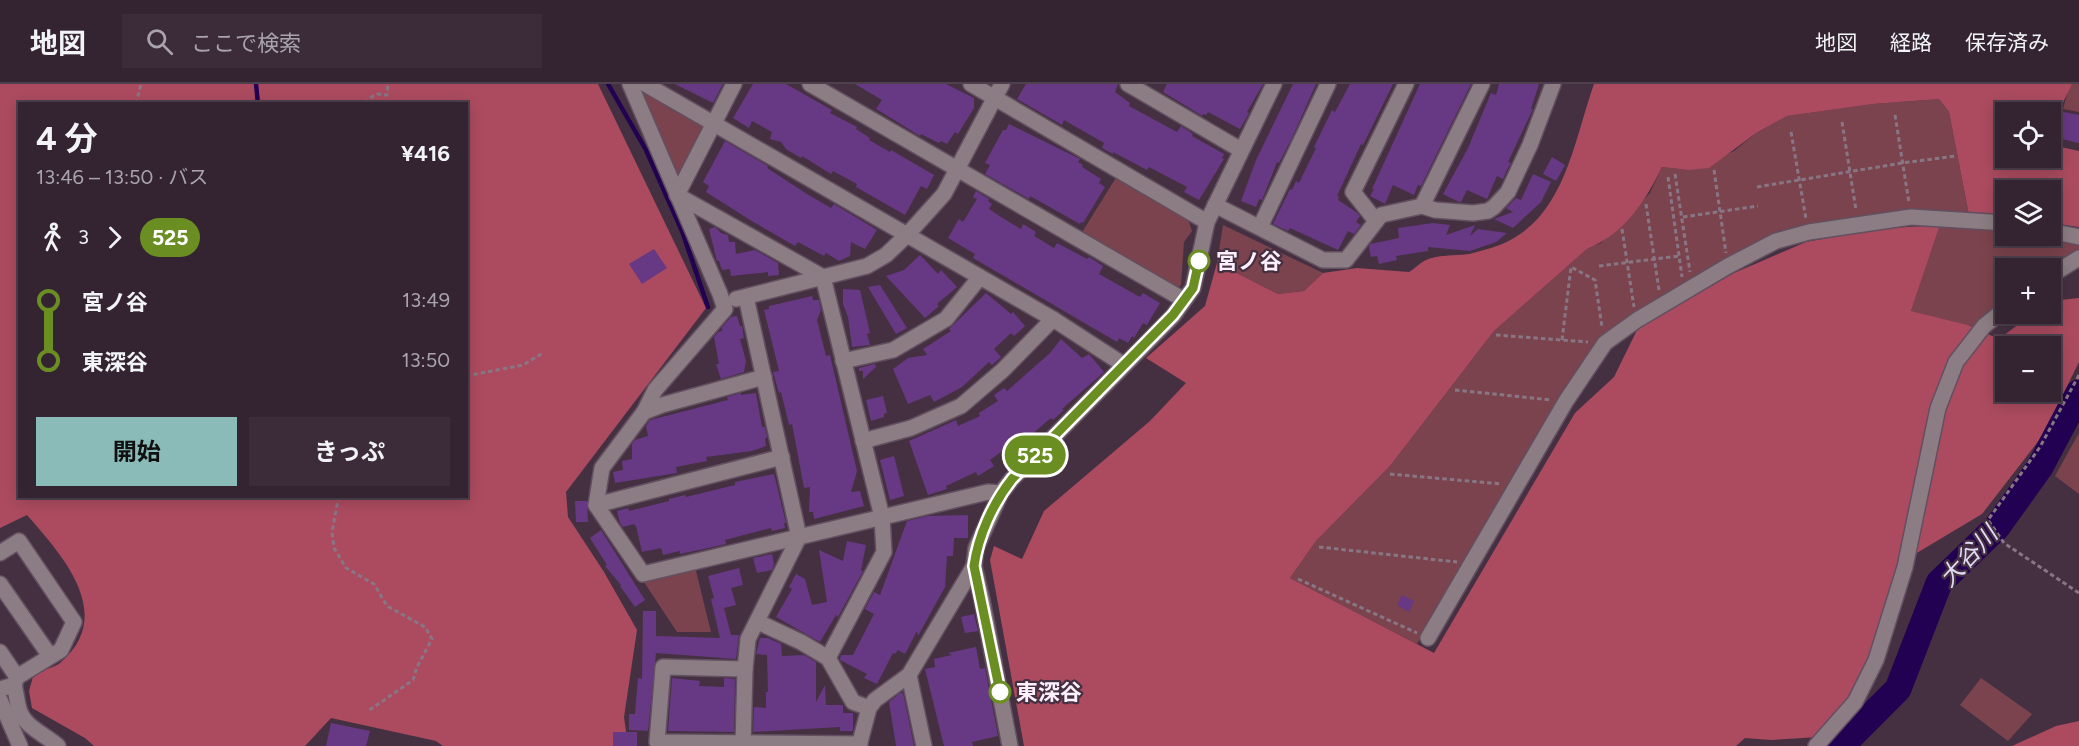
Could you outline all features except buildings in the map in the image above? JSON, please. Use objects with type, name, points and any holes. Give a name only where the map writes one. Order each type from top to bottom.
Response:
[{"type":"street","points":[[630,84],[725,309],[655,390],[644,412],[602,468],[596,505],[643,574],[988,492],[1001,493]]},
{"type":"street","points":[[645,84],[1053,319],[1124,364]]},
{"type":"street","points":[[677,195],[734,84]]},
{"type":"street","points":[[810,84],[1184,300]]},
{"type":"street","points":[[971,84],[999,91],[1207,222]]},
{"type":"street","points":[[1128,84],[1241,150]]},
{"type":"street","points":[[1010,746],[974,566],[976,548],[1001,493],[1012,479],[1173,315],[1193,288],[1207,222],[1274,84]]},
{"type":"street","points":[[1260,228],[1328,84]]},
{"type":"street","points":[[1376,220],[1353,192],[1406,84]]},
{"type":"street","points":[[1422,206],[1482,84]]},
{"type":"street","points":[[1215,205],[1323,260],[1346,260],[1381,215],[1422,206],[1435,210],[1480,213],[1488,211],[1503,199],[1530,145],[1553,84]]},
{"type":"street","points":[[723,302],[867,266],[886,255],[944,194],[999,91]]},
{"type":"street","points":[[677,195],[823,277],[882,517],[884,552],[828,658]]},
{"type":"street","points":[[1428,638],[1566,401],[1605,343],[1637,320],[1728,266],[1776,241],[1809,232],[1911,217],[1995,222]]},
{"type":"street","points":[[2061,233],[2079,237]]},
{"type":"street","points":[[2061,269],[2079,258]]},
{"type":"street","points":[[843,361],[893,350],[946,319],[980,277]]},
{"type":"street","points":[[743,744],[748,639],[799,537],[746,297]]},
{"type":"street","points":[[1816,746],[1855,702],[1876,660],[1905,567],[1938,408],[1956,362],[1984,326],[1995,317]]},
{"type":"street","points":[[863,441],[912,428],[961,406],[1003,370],[1053,319]]},
{"type":"street","points":[[644,412],[764,377]]},
{"type":"street","points":[[596,505],[782,457]]},
{"type":"street","points":[[0,553],[19,541],[74,622],[60,650],[10,684]]},
{"type":"street","points":[[745,669],[663,667],[657,742],[860,745],[869,708],[875,700],[909,675],[974,566]]},
{"type":"street","points":[[0,584],[50,656]]},
{"type":"street","points":[[758,622],[801,642],[828,658],[852,702],[869,708]]},
{"type":"street","points":[[0,652],[22,716],[32,727],[58,746]]},
{"type":"street","points":[[909,675],[924,746]]},
{"type":"street","points":[[0,700],[20,746]]},
{"type":"path","points":[[136,102],[141,84]]},
{"type":"path","points":[[367,102],[368,99],[377,94],[387,95],[388,84]]},
{"type":"path","points":[[1895,116],[1911,217]]},
{"type":"path","points":[[1842,122],[1858,224]]},
{"type":"path","points":[[1791,132],[1809,232]]},
{"type":"path","points":[[1757,187],[1956,156]]},
{"type":"path","points":[[1714,170],[1728,266]]},
{"type":"path","points":[[1675,174],[1682,217],[1688,291]]},
{"type":"path","points":[[1668,177],[1679,256],[1688,291]]},
{"type":"path","points":[[1646,204],[1661,307]]},
{"type":"path","points":[[1682,217],[1758,206]]},
{"type":"path","points":[[1622,229],[1637,320]]},
{"type":"path","points":[[1599,266],[1679,256]]},
{"type":"path","points":[[1496,335],[1562,340],[1605,343],[1595,279],[1571,267],[1562,340]]},
{"type":"path","points":[[468,376],[523,365],[543,353]]},
{"type":"path","points":[[2079,375],[2040,447],[1988,520],[2004,543],[2079,592]]},
{"type":"path","points":[[1455,390],[1566,401]]},
{"type":"path","points":[[1390,474],[1516,485]]},
{"type":"path","points":[[338,498],[332,532],[334,548],[346,568],[374,584],[387,606],[425,627],[432,639],[417,667],[413,680],[368,711]]},
{"type":"path","points":[[1319,547],[1471,563]]},
{"type":"path","points":[[1298,579],[1428,638]]},
{"type":"shaded area","points":[[0,84],[598,84],[706,308],[566,492],[568,517],[604,572],[637,630],[624,717],[628,746],[443,746],[436,741],[331,718],[305,746],[94,746],[85,738],[32,708],[29,691],[34,673],[60,663],[76,644],[84,625],[84,606],[78,586],[68,567],[27,515],[0,528]]},
{"type":"shaded area","points":[[1594,84],[2072,84],[2061,107],[2061,102],[1995,102],[1995,168],[2061,168],[2061,147],[2079,151],[2079,227],[2061,224],[2061,180],[1995,180],[1995,218],[1969,215],[1949,112],[1939,99],[1873,104],[1787,116],[1756,133],[1709,168],[1688,170],[1662,167],[1641,204],[1623,226],[1600,243],[1587,249],[1494,331],[1390,466],[1316,541],[1290,578],[1434,653],[1575,413],[1614,377],[1638,328],[1734,273],[1806,242],[1876,229],[1940,225],[1911,311],[1967,325],[1995,337],[1995,402],[2059,402],[2043,435],[1982,514],[1910,557],[1893,581],[1879,635],[1856,691],[1819,737],[1771,740],[1745,738],[1736,746],[1024,746],[990,560],[994,546],[1022,559],[1044,511],[1150,421],[1186,383],[1146,358],[1205,306],[1217,263],[1278,294],[1304,291],[1323,273],[1357,268],[1409,272],[1429,259],[1469,254],[1491,248],[1515,237],[1535,222],[1550,203],[1571,157]]},
{"type":"shaded area","points":[[2070,84],[2079,84],[2079,112],[2063,109]]},
{"type":"shaded area","points":[[635,85],[709,126],[678,183]]},
{"type":"shaded area","points":[[1939,99],[1949,112],[1969,215],[1909,210],[1780,231],[1720,263],[1600,337],[1560,394],[1559,400],[1417,644],[1290,578],[1316,541],[1390,466],[1494,331],[1587,249],[1601,243],[1650,193],[1662,167],[1688,170],[1734,151],[1756,133],[1787,116],[1873,104]]},
{"type":"shaded area","points":[[1117,176],[1188,219],[1192,231],[1184,242],[1181,285],[1175,290],[1081,234]]},
{"type":"shaded area","points":[[1223,225],[1323,273],[1304,291],[1278,294],[1217,263]]},
{"type":"shaded area","points":[[1940,225],[1995,228],[1995,246],[2061,246],[2061,241],[2079,245],[2079,249],[2061,260],[1995,258],[1995,309],[1975,329],[1911,311]]},
{"type":"shaded area","points":[[2079,298],[2079,362],[2061,398],[2061,336],[2003,336],[2019,324],[2061,324],[2061,300]]},
{"type":"shaded area","points":[[2079,433],[2079,494],[2055,476]]},
{"type":"shaded area","points":[[695,567],[711,632],[677,632],[642,579]]},
{"type":"shaded area","points":[[1981,678],[2032,714],[2008,741],[1960,705]]},
{"type":"shaded area","points":[[2079,721],[2079,746],[2012,746],[2056,726]]},
{"type":"waterway","points":[[256,84],[258,102]]},
{"type":"waterway","points":[[608,84],[646,150],[682,231],[708,307]]},
{"type":"waterway","name":"大谷川","points":[[1841,746],[1898,689],[1939,583],[1997,527],[2040,467],[2079,393]]},
{"type":"bus line","name":"525","points":[[1000,692],[974,566],[976,548],[1001,493],[1012,479],[1173,315],[1193,288],[1199,261]]},
{"type":"place","name":"宮ノ谷","points":[[1199,261]]},
{"type":"place","name":"東深谷","points":[[1000,692]]}]
